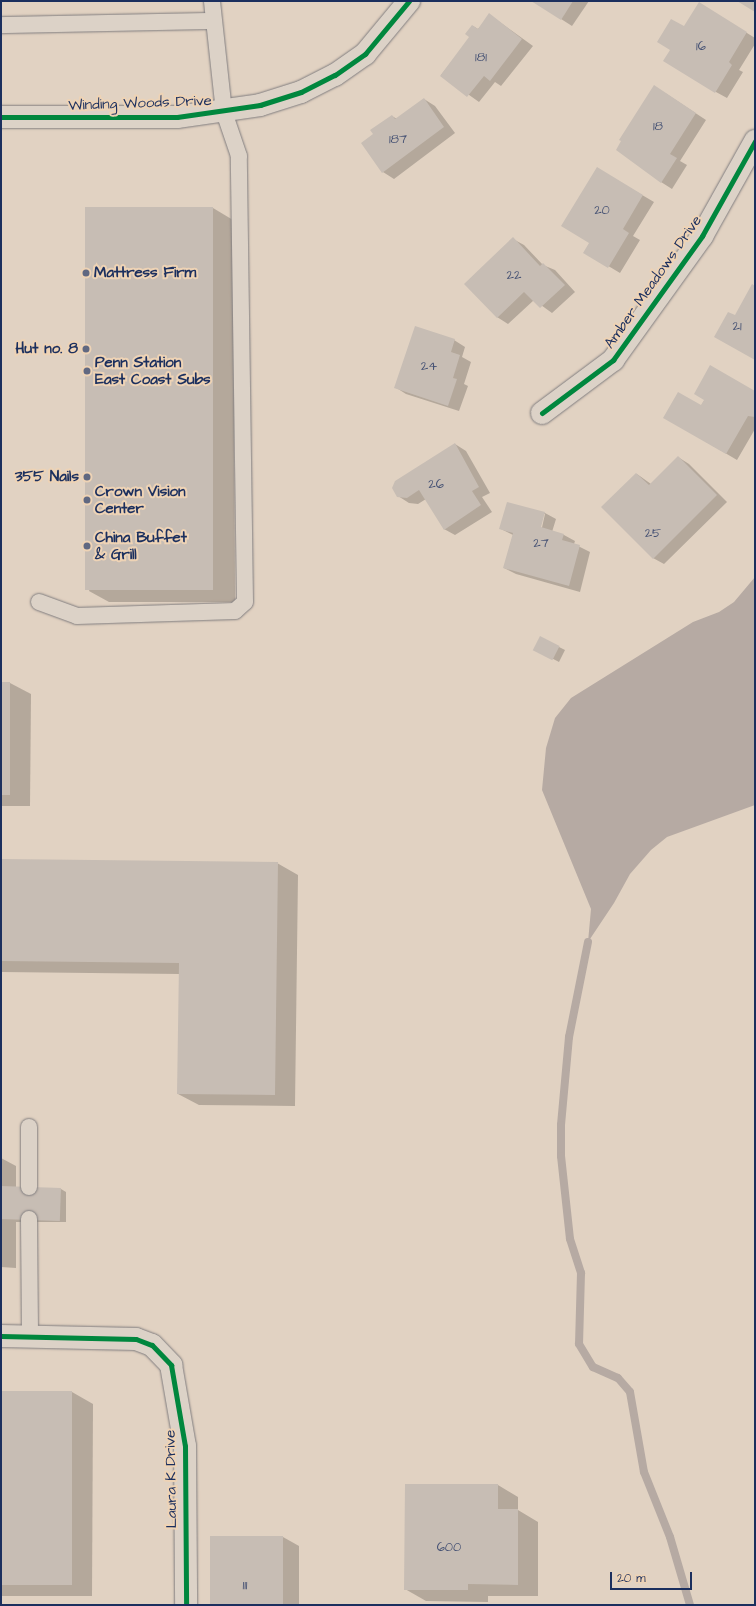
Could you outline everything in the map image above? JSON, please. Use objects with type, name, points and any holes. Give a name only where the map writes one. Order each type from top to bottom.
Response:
[{"type":"street","name":"Winding Woods Drive","points":[[1,117],[109,119],[177,116],[224,112],[260,105],[295,94],[335,75],[365,54],[409,1]]},
{"type":"street","name":"Amber Meadows Drive","points":[[542,413],[614,360],[702,236],[755,141]]},
{"type":"street","name":"Laura K Drive","points":[[1,1336],[136,1339],[152,1345],[171,1365],[185,1446],[186,1605]]},
{"type":"lane","points":[[39,602],[77,616],[235,611],[245,602],[239,156],[224,112],[212,1]]},
{"type":"lane","points":[[1,25],[213,21]]},
{"type":"lane","points":[[29,1127],[29,1187]]},
{"type":"lane","points":[[30,1219],[30,1337]]},
{"type":"shaded area","points":[[755,577],[755,805],[667,837],[651,850],[630,874],[614,903],[588,942],[591,909],[542,790],[546,748],[555,718],[571,698],[693,622],[719,612],[734,602]]},
{"type":"building","points":[[531,1],[573,1],[561,20]]},
{"type":"building","points":[[737,1],[755,1],[755,12]]},
{"type":"building","points":[[699,2],[747,32],[729,62],[732,65],[715,93],[663,61],[670,50],[657,42],[671,19],[684,26]]},
{"type":"building","points":[[489,13],[522,39],[490,81],[484,76],[467,97],[440,76],[469,37],[465,34],[472,25],[478,29]]},
{"type":"building","points":[[654,85],[696,113],[670,154],[677,158],[661,183],[616,150],[621,141],[619,140]]},
{"type":"building","points":[[424,98],[444,127],[382,173],[361,143],[373,134],[370,130],[392,115],[395,119]]},
{"type":"building","points":[[597,167],[643,195],[623,229],[629,233],[608,268],[583,253],[589,243],[561,226]]},
{"type":"building","points":[[85,207],[213,207],[213,590],[85,590]]},
{"type":"building","points":[[513,237],[540,266],[543,263],[565,285],[540,308],[524,292],[497,318],[464,284]]},
{"type":"building","points":[[752,284],[755,286],[755,360],[714,337],[728,312],[735,315]]},
{"type":"building","points":[[415,326],[455,339],[451,352],[460,355],[453,378],[457,379],[448,406],[394,388]]},
{"type":"building","points":[[710,365],[755,391],[755,417],[748,416],[726,454],[663,418],[678,392],[701,405],[704,400],[694,394]]},
{"type":"building","points":[[455,443],[479,487],[472,491],[481,505],[444,530],[419,490],[407,498],[397,497],[392,488],[395,481]]},
{"type":"building","points":[[678,456],[717,495],[653,559],[601,507],[636,473],[649,485]]},
{"type":"building","points":[[507,502],[545,512],[541,527],[564,534],[562,540],[580,545],[569,586],[503,568],[513,533],[499,529]]},
{"type":"building","points":[[540,636],[560,646],[552,660],[533,650]]},
{"type":"building","points":[[1,682],[10,682],[10,795],[1,795]]},
{"type":"building","points":[[1,859],[278,862],[275,1095],[177,1094],[179,963],[1,961]]},
{"type":"building","points":[[1,1186],[61,1188],[60,1221],[1,1219]]},
{"type":"building","points":[[1,1391],[72,1391],[72,1585],[1,1585]]},
{"type":"building","points":[[405,1484],[498,1484],[498,1509],[518,1509],[518,1585],[468,1584],[468,1590],[404,1590]]},
{"type":"building","points":[[210,1536],[283,1536],[283,1605],[210,1605]]},
{"type":"waterway","points":[[588,942],[569,1037],[561,1125],[561,1156],[570,1239],[581,1273],[579,1344],[593,1367],[618,1378],[630,1392],[644,1472],[670,1537],[690,1605]]},
{"type":"cycle path","points":[[1,117],[177,117],[260,105],[301,92],[335,75],[365,54],[409,1]]},
{"type":"cycle path","points":[[542,413],[613,360],[702,236],[755,141]]},
{"type":"cycle path","points":[[1,1336],[136,1339],[152,1345],[171,1365],[185,1446],[186,1605]]},
{"type":"place","name":"Mattress Firm","points":[[86,273]]},
{"type":"place","name":"Hut no. 8","points":[[86,349]]},
{"type":"place","name":"Penn Station East Coast Subs","points":[[87,371]]},
{"type":"place","name":"355 Nails","points":[[87,477]]},
{"type":"place","name":"Crown Vision Center","points":[[87,500]]},
{"type":"place","name":"China Buffet & Grill","points":[[87,546]]}]
